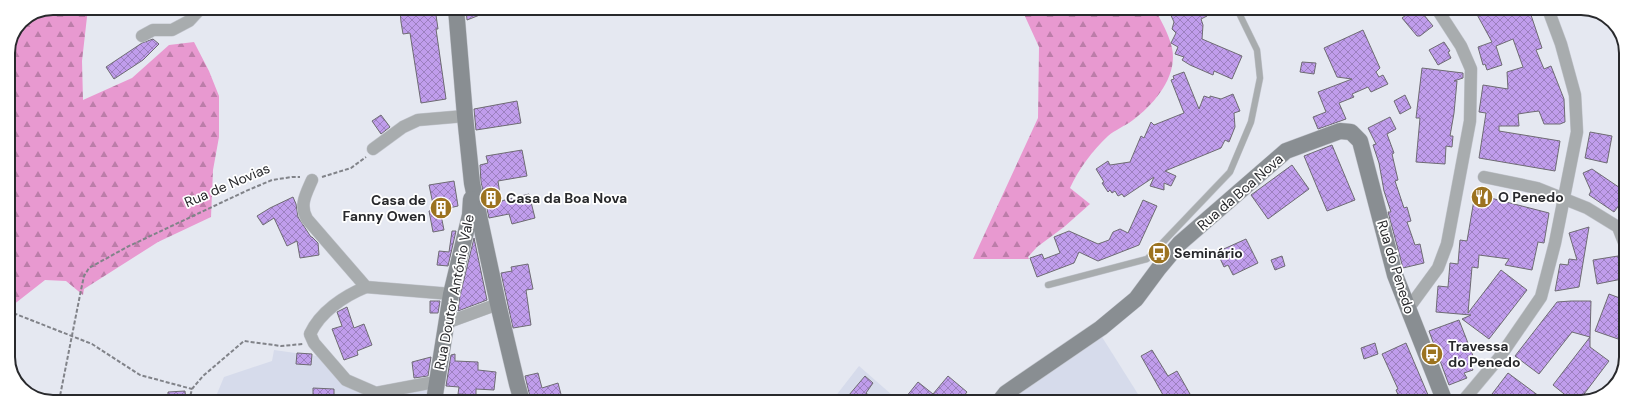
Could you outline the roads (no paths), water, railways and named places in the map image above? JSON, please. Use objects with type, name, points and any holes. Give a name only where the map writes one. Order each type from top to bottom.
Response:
[{"type":"street","points":[[142,36],[152,30],[172,30],[189,21],[195,15]]},
{"type":"street","points":[[457,15],[472,183],[498,304],[520,395]]},
{"type":"street","points":[[1408,309],[1438,268],[1447,244],[1470,121],[1471,69],[1461,46],[1441,15]]},
{"type":"street","points":[[1468,395],[1499,358],[1541,297],[1555,244],[1577,132],[1575,95],[1562,44],[1550,15]]},
{"type":"street","points":[[373,149],[403,127],[418,120],[465,116]]},
{"type":"street","name":"Rua da Boa Nova","points":[[1004,395],[1101,328],[1136,299],[1153,263],[1180,243],[1286,151],[1340,131],[1351,132]]},
{"type":"street","name":"Rua do Penedo","points":[[1351,132],[1360,141],[1395,274],[1442,395]]},
{"type":"street","points":[[1484,177],[1537,188],[1564,198],[1587,208],[1618,227],[1619,230]]},
{"type":"street","points":[[312,180],[303,203],[303,212],[307,219],[366,286]]},
{"type":"street","name":"Rua Doutor António Vale","points":[[435,395],[451,294],[470,215],[472,183]]},
{"type":"street","points":[[436,383],[429,382],[376,393],[346,380],[314,343],[310,334],[328,310],[353,292],[366,286],[451,294]]},
{"type":"street","points":[[446,323],[498,304]]},
{"type":"lane","points":[[1048,285],[1153,263],[1230,172],[1251,122],[1260,78],[1257,50],[1240,15]]},
{"type":"place","name":"O Penedo","points":[[1482,197]]},
{"type":"place","name":"Casa da Boa Nova","points":[[491,198]]},
{"type":"place","name":"Casa de Fanny Owen","points":[[441,208]]},
{"type":"place","name":"Seminário","points":[[1159,253]]},
{"type":"place","name":"Travessa do Penedo","points":[[1432,354]]}]
